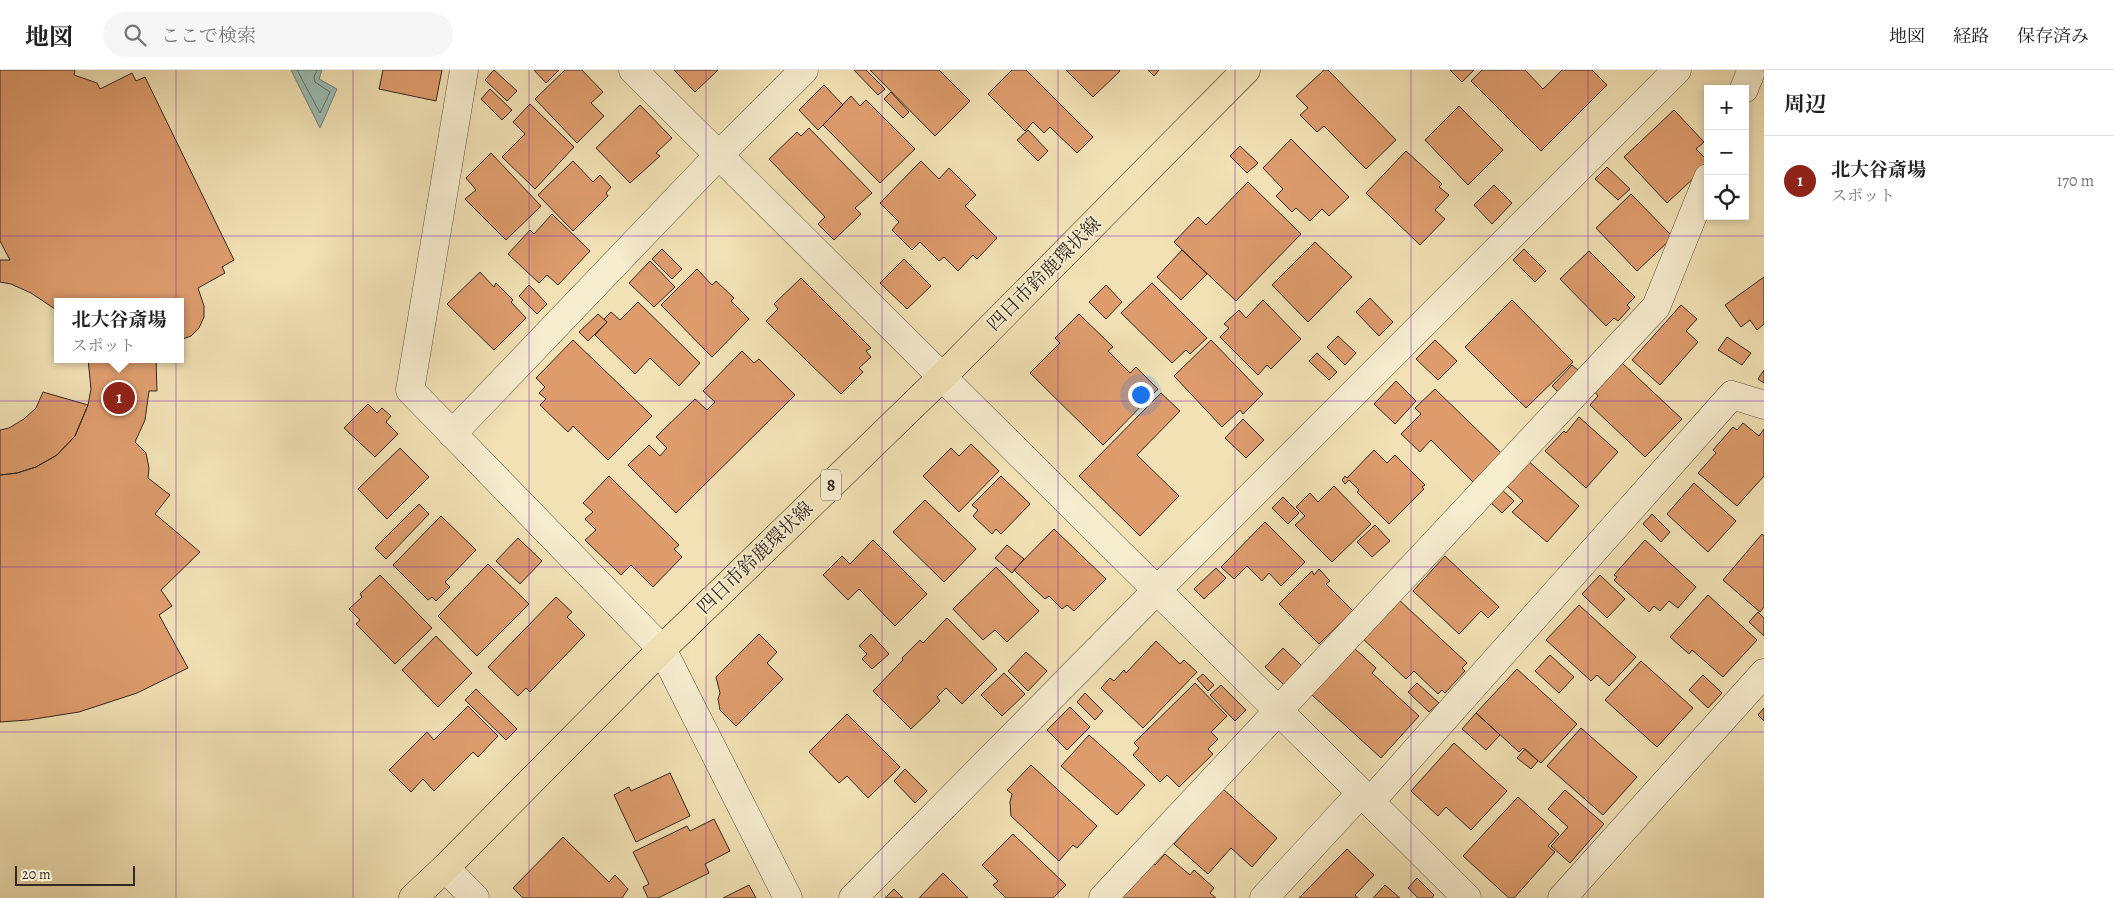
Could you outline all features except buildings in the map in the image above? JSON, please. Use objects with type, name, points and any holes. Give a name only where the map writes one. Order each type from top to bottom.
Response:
[{"type":"main road","name":"四日市鈴鹿環状線","points":[[413,898],[662,649],[942,377],[1246,70]]},
{"type":"street","points":[[464,70],[410,390],[662,649],[788,898]]},
{"type":"street","points":[[633,70],[1467,898]]},
{"type":"street","points":[[452,434],[718,156],[804,70]]},
{"type":"street","points":[[853,898],[1157,590],[1677,70]]},
{"type":"street","points":[[1103,898],[1656,307],[1704,188]]},
{"type":"street","points":[[1264,898],[1365,798],[1732,395],[1764,405]]},
{"type":"street","points":[[1562,898],[1764,673]]},
{"type":"street","points":[[445,868],[476,898]]},
{"type":"water","points":[[291,70],[322,70],[319,79],[337,89],[320,128]]},
{"type":"place","name":"北大谷斎場","points":[[119,398]]}]
